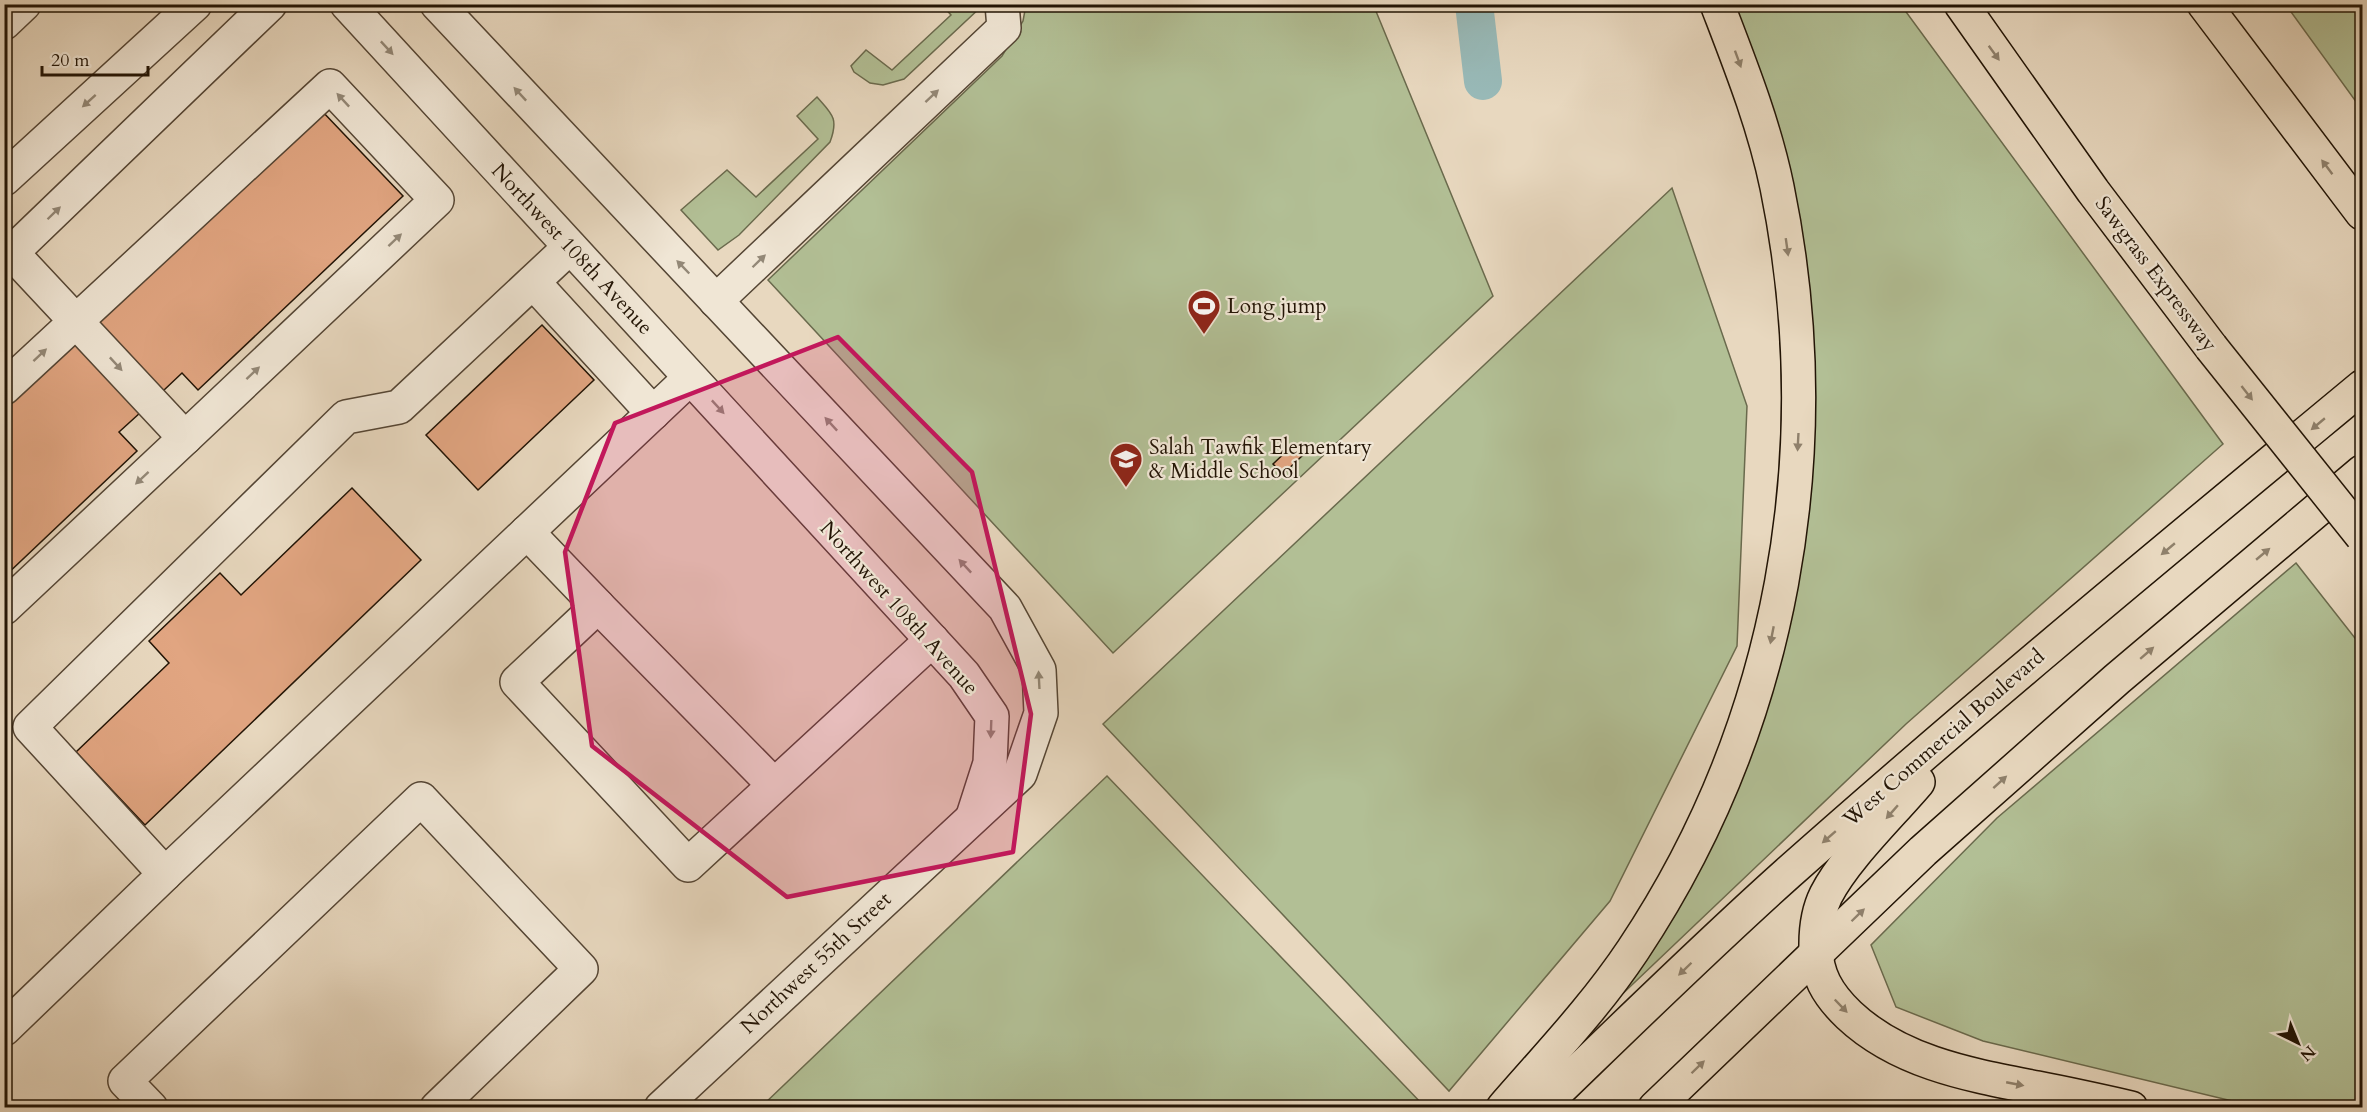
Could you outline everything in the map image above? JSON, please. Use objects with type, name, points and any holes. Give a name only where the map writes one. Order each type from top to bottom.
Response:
[{"type":"highway","points":[[1503,1107],[1558,1049],[1614,976],[1668,893],[1696,843],[1724,778],[1750,707],[1769,646],[1782,585],[1795,500],[1799,436],[1795,307],[1776,185],[1758,119],[1717,4]]},
{"type":"highway","name":"Sawgrass Expressway","points":[[1961,4],[2086,182],[2211,347],[2362,536]]},
{"type":"highway","points":[[2204,4],[2362,213]]},
{"type":"highway","name":"West Commercial Boulevard","points":[[1540,1107],[1786,875],[2000,688],[2362,387]]},
{"type":"highway","points":[[1655,1107],[1923,851],[2218,592],[2362,472]]},
{"type":"highway","points":[[2000,688],[1843,868],[1826,896],[1816,921],[1816,955],[1820,976],[1829,994],[1865,1030],[1889,1046],[1956,1070],[2131,1107]]},
{"type":"street","points":[[4,23],[24,4]]},
{"type":"street","points":[[4,179],[195,4]]},
{"type":"street","points":[[185,438],[76,321],[8,256],[270,4]]},
{"type":"street","name":"Northwest 108th Avenue","points":[[347,4],[964,675],[992,716],[990,763],[972,819]]},
{"type":"street","points":[[436,4],[1005,608],[1039,670],[1041,713],[1020,774],[972,819]]},
{"type":"street","points":[[716,301],[1004,28],[1002,4]]},
{"type":"street","points":[[4,388],[330,86],[437,200],[4,608]]},
{"type":"street","points":[[165,874],[30,727],[346,417],[399,407],[570,247]]},
{"type":"street","points":[[533,282],[653,413]]},
{"type":"street","points":[[4,1029],[690,378]]},
{"type":"street","points":[[527,532],[774,785]]},
{"type":"street","points":[[598,606],[517,682],[688,865],[932,640]]},
{"type":"street","points":[[151,1107],[125,1081],[421,799],[581,969],[437,1107]]},
{"type":"street","name":"Northwest 55th Street","points":[[661,1107],[972,819]]},
{"type":"highlighted area","points":[[838,337],[972,472],[1031,714],[1013,852],[787,897],[592,746],[565,552],[615,423]]},
{"type":"green space","name":"Salah Tawfik Elementary & Middle School","points":[[1373,4],[1493,296],[1113,653],[768,280],[1002,56],[1023,21],[1026,5]]},
{"type":"green space","points":[[942,5],[983,5],[904,79],[883,85],[870,83],[854,72],[851,66],[866,50],[892,70],[951,15]]},
{"type":"green space","points":[[1727,5],[1901,5],[2223,444],[1906,724],[1614,1002],[1763,704],[1807,312]]},
{"type":"green space","points":[[2286,5],[2362,5],[2362,110]]},
{"type":"green space","points":[[817,97],[827,108],[834,122],[830,142],[739,235],[718,250],[681,210],[727,170],[756,197],[818,139],[797,116]]},
{"type":"green space","points":[[1672,188],[1747,406],[1737,646],[1610,901],[1449,1091],[1103,724]]},
{"type":"green space","points":[[2296,563],[2362,647],[2362,1107],[2257,1107],[1983,1041],[1896,1007],[1871,945],[1997,818]]},
{"type":"green space","points":[[1107,776],[1425,1107],[761,1107]]},
{"type":"building","points":[[321,110],[403,196],[198,390],[182,373],[163,391],[97,322]]},
{"type":"building","points":[[542,325],[594,380],[478,490],[426,435]]},
{"type":"building","points":[[74,342],[141,412],[119,432],[137,451],[4,577],[4,408]]},
{"type":"building","points":[[1293,445],[1302,456],[1283,474],[1273,464]]},
{"type":"building","points":[[352,488],[421,560],[145,825],[76,752],[169,663],[149,641],[220,573],[241,595]]},
{"type":"waterway","points":[[1474,4],[1483,81]]},
{"type":"place","name":"Long jump","points":[[1204,335]]},
{"type":"place","name":"Salah Tawfik Elementary & Middle School","points":[[1126,488]]}]
